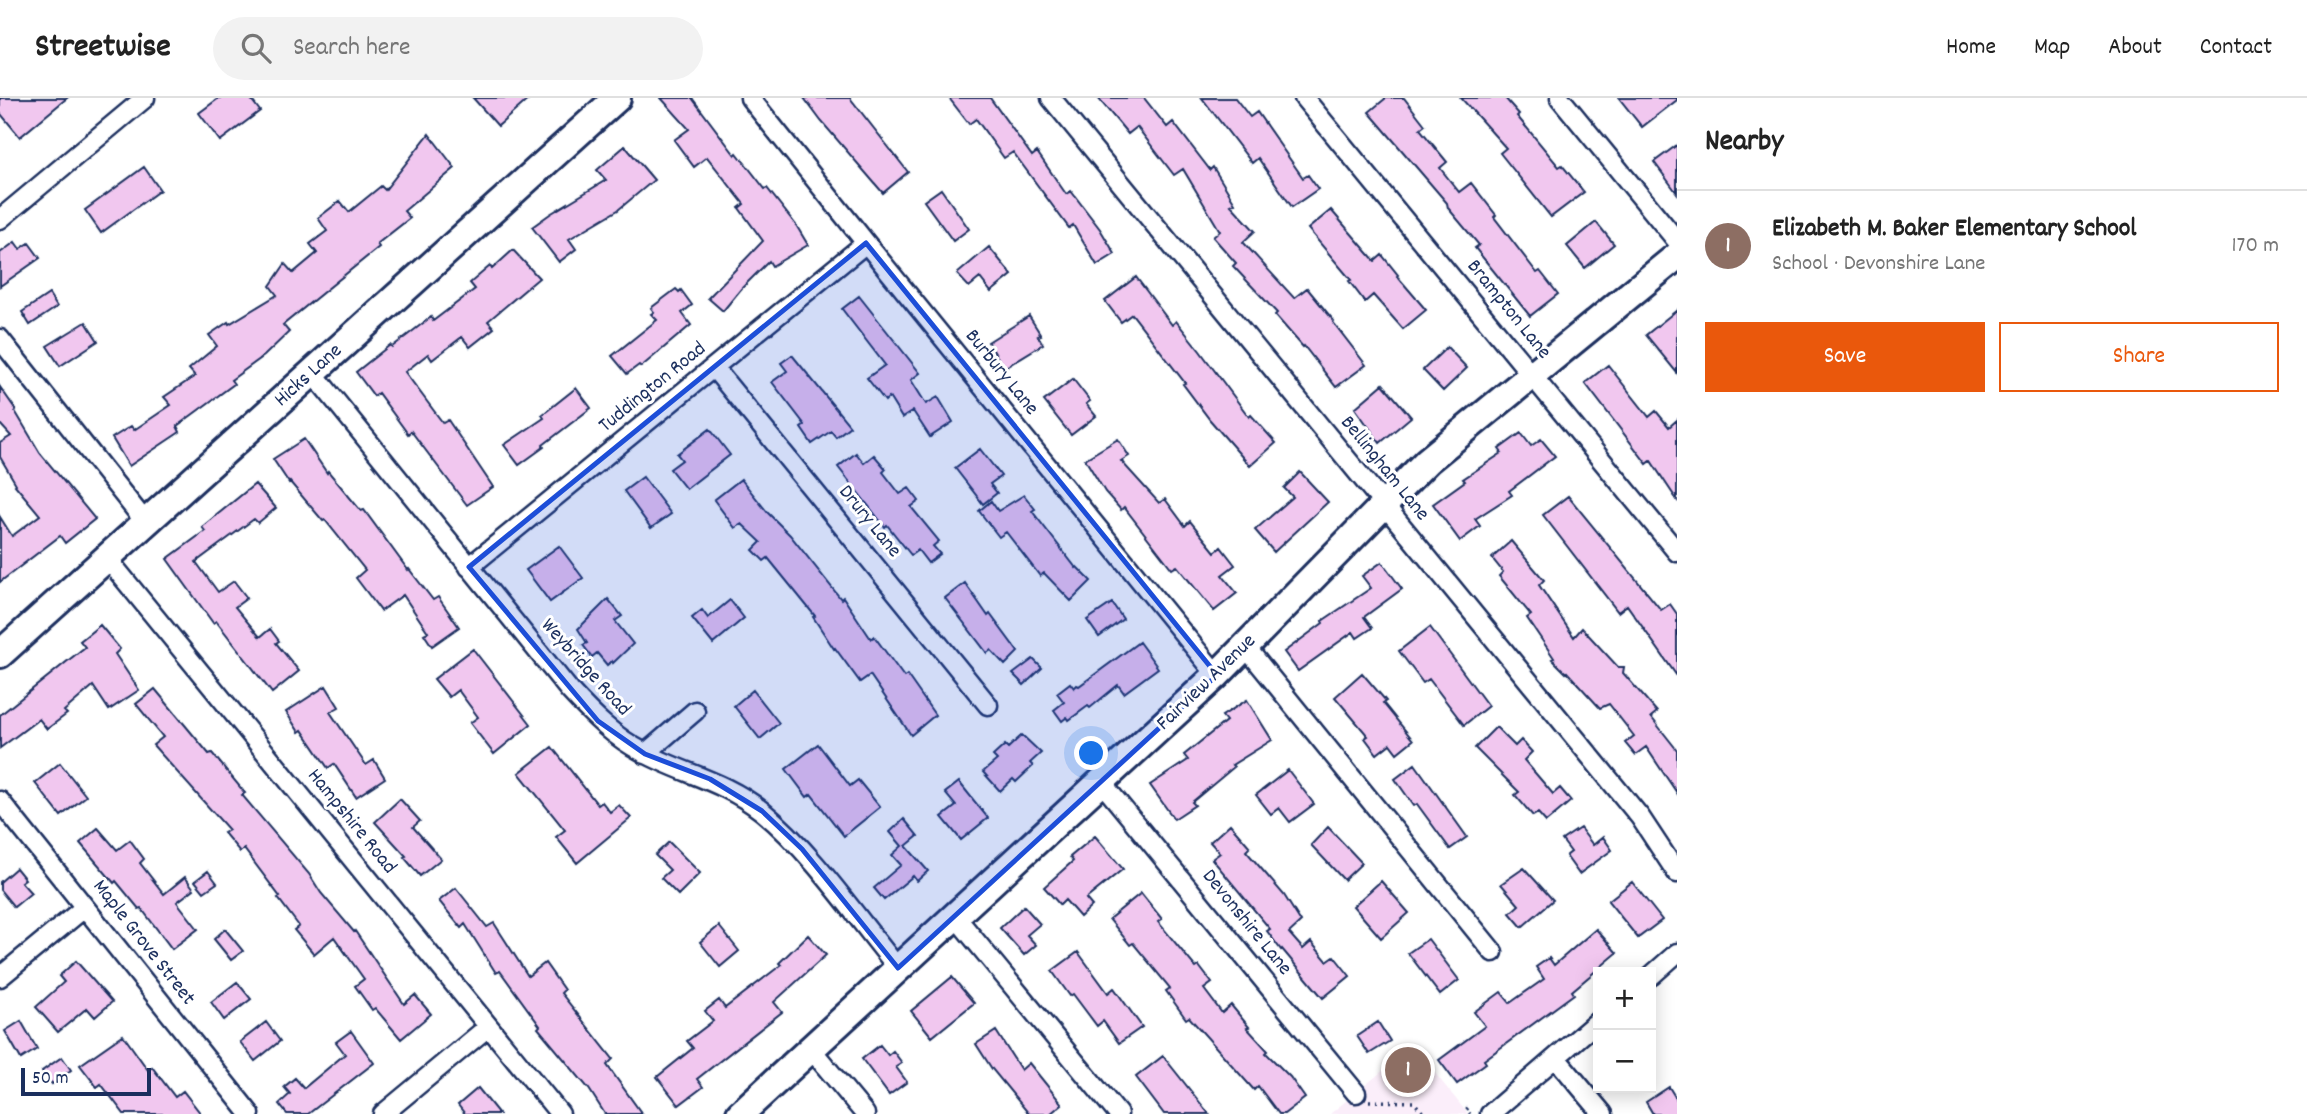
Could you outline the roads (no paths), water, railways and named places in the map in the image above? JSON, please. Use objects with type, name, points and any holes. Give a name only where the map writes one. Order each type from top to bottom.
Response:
[{"type":"street","points":[[0,219],[145,98]]},
{"type":"street","name":"Hicks Lane","points":[[0,654],[617,98]]},
{"type":"street","name":"Burbury Lane","points":[[750,98],[1217,675]]},
{"type":"street","name":"Bellingham Lane","points":[[1051,98],[1640,817],[1677,873]]},
{"type":"street","name":"Brampton Lane","points":[[1304,98],[1677,552]]},
{"type":"street","points":[[1560,98],[1677,241]]},
{"type":"street","name":"Tuddington Road","points":[[469,567],[866,243]]},
{"type":"street","name":"Fairview Avenue","points":[[740,1114],[1217,675],[1384,504],[1456,436],[1677,256]]},
{"type":"street","points":[[0,339],[146,523]]},
{"type":"street","name":"Drury Lane","points":[[714,368],[988,705]]},
{"type":"street","name":"Weybridge Road","points":[[313,373],[570,691],[598,721],[645,754],[710,779],[762,811],[802,849],[898,968]]},
{"type":"street","name":"Hampshire Road","points":[[107,558],[560,1114]]},
{"type":"street","points":[[1245,646],[1493,952]]},
{"type":"street","points":[[645,754],[695,711]]},
{"type":"street","name":"Devonshire Lane","points":[[1102,783],[1361,1098]]},
{"type":"street","name":"Maple Grove Street","points":[[0,801],[250,1114]]},
{"type":"street","points":[[0,977],[84,908]]},
{"type":"street","points":[[955,916],[1118,1114]]},
{"type":"street","points":[[1656,972],[1677,953]]},
{"type":"street","points":[[1490,1114],[1593,1025]]},
{"type":"street","points":[[383,1114],[488,1027]]},
{"type":"street","points":[[811,1048],[864,1114]]},
{"type":"street","points":[[1556,1058],[1603,1114]]},
{"type":"place","name":"Elizabeth M. Baker Elementary School","points":[[1408,1070]]}]
